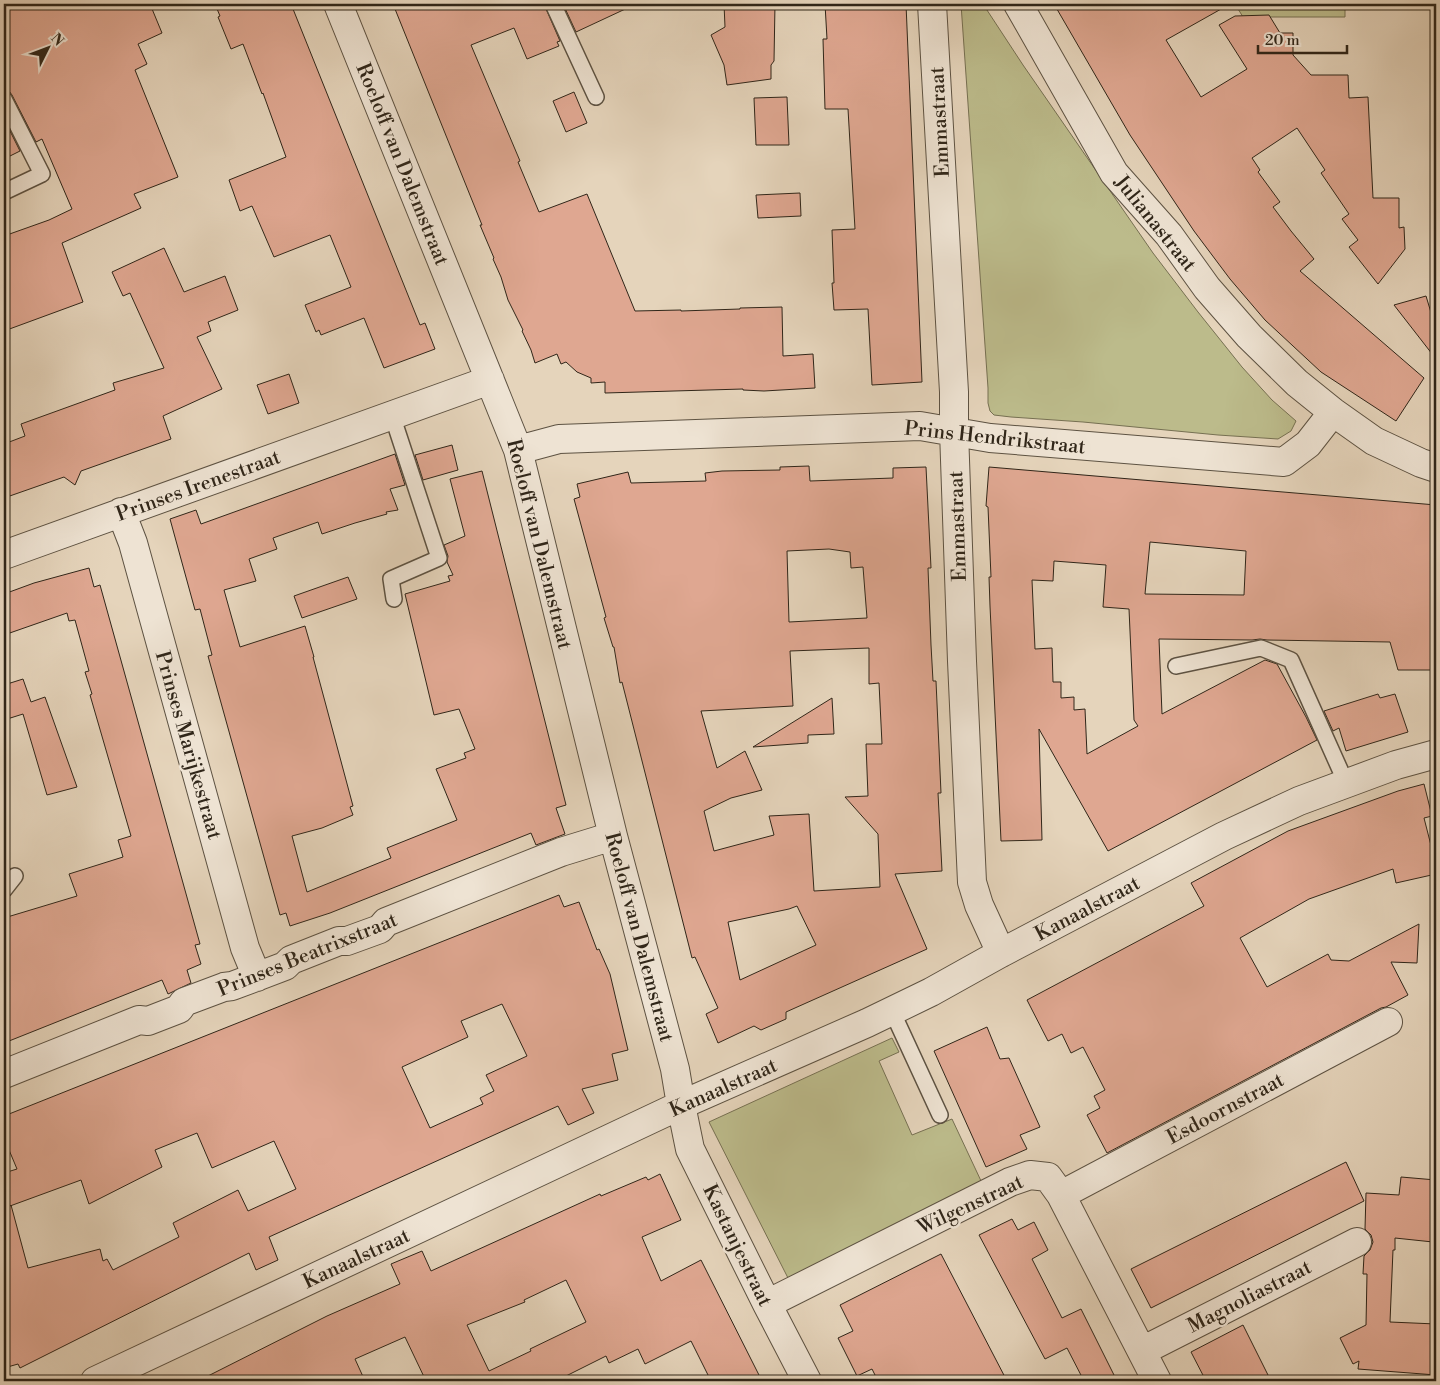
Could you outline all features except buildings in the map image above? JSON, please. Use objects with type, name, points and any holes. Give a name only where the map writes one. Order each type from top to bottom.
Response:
[{"type":"street","name":"Roeloff van Dalemstraat","points":[[338,4],[518,450],[613,836],[675,1069],[681,1104]]},
{"type":"street","name":"Emmastraat","points":[[932,4],[954,392],[962,661],[972,882],[1001,953]]},
{"type":"street","name":"Julianastraat","points":[[1018,4],[1114,174],[1169,235],[1207,288],[1249,336],[1297,382],[1333,412]]},
{"type":"street","name":"Prinses Irenestraat","points":[[4,554],[490,380]]},
{"type":"street","name":"Prins Hendrikstraat","points":[[518,450],[559,439],[920,426],[990,438],[1284,462],[1308,444],[1333,412]]},
{"type":"street","points":[[1333,412],[1374,441],[1436,468]]},
{"type":"street","name":"Prinses Marijkestraat","points":[[121,512],[133,543],[245,948],[257,977]]},
{"type":"street","name":"Kanaalstraat","points":[[95,1381],[681,1104],[859,1027],[931,992],[1001,953],[1224,836],[1299,801],[1396,765],[1436,754]]},
{"type":"street","name":"Prinses Beatrixstraat","points":[[4,1074],[139,1020],[148,1021],[179,1009],[184,1002],[285,966],[291,960],[339,941],[348,941],[380,928],[386,922],[562,852],[613,836]]},
{"type":"street","name":"Esdoornstraat","points":[[1061,1195],[1388,1022]]},
{"type":"street","name":"Kastanjestraat","points":[[681,1104],[690,1149],[807,1381]]},
{"type":"street","name":"Wilgenstraat","points":[[767,1304],[1010,1182],[1030,1175],[1048,1177],[1061,1195],[1157,1381]]},
{"type":"street","name":"Magnoliastraat","points":[[1142,1351],[1357,1242]]},
{"type":"lane","points":[[553,4],[596,97]]},
{"type":"lane","points":[[4,99],[42,174],[4,192]]},
{"type":"lane","points":[[392,415],[439,558],[391,579],[394,599]]},
{"type":"lane","points":[[1176,666],[1261,648],[1291,660],[1346,783]]},
{"type":"lane","points":[[4,890],[15,876]]},
{"type":"lane","points":[[892,1011],[940,1115]]},
{"type":"shaded area","points":[[961,4],[983,4],[1153,253],[1242,367],[1272,400],[1296,421],[1291,431],[1278,439],[1011,417],[994,415],[990,411]]},
{"type":"shaded area","points":[[1235,4],[1345,4],[1345,17],[1243,17]]},
{"type":"shaded area","points":[[892,1038],[899,1052],[879,1061],[912,1135],[952,1119],[982,1183],[788,1278],[709,1122]]}]
